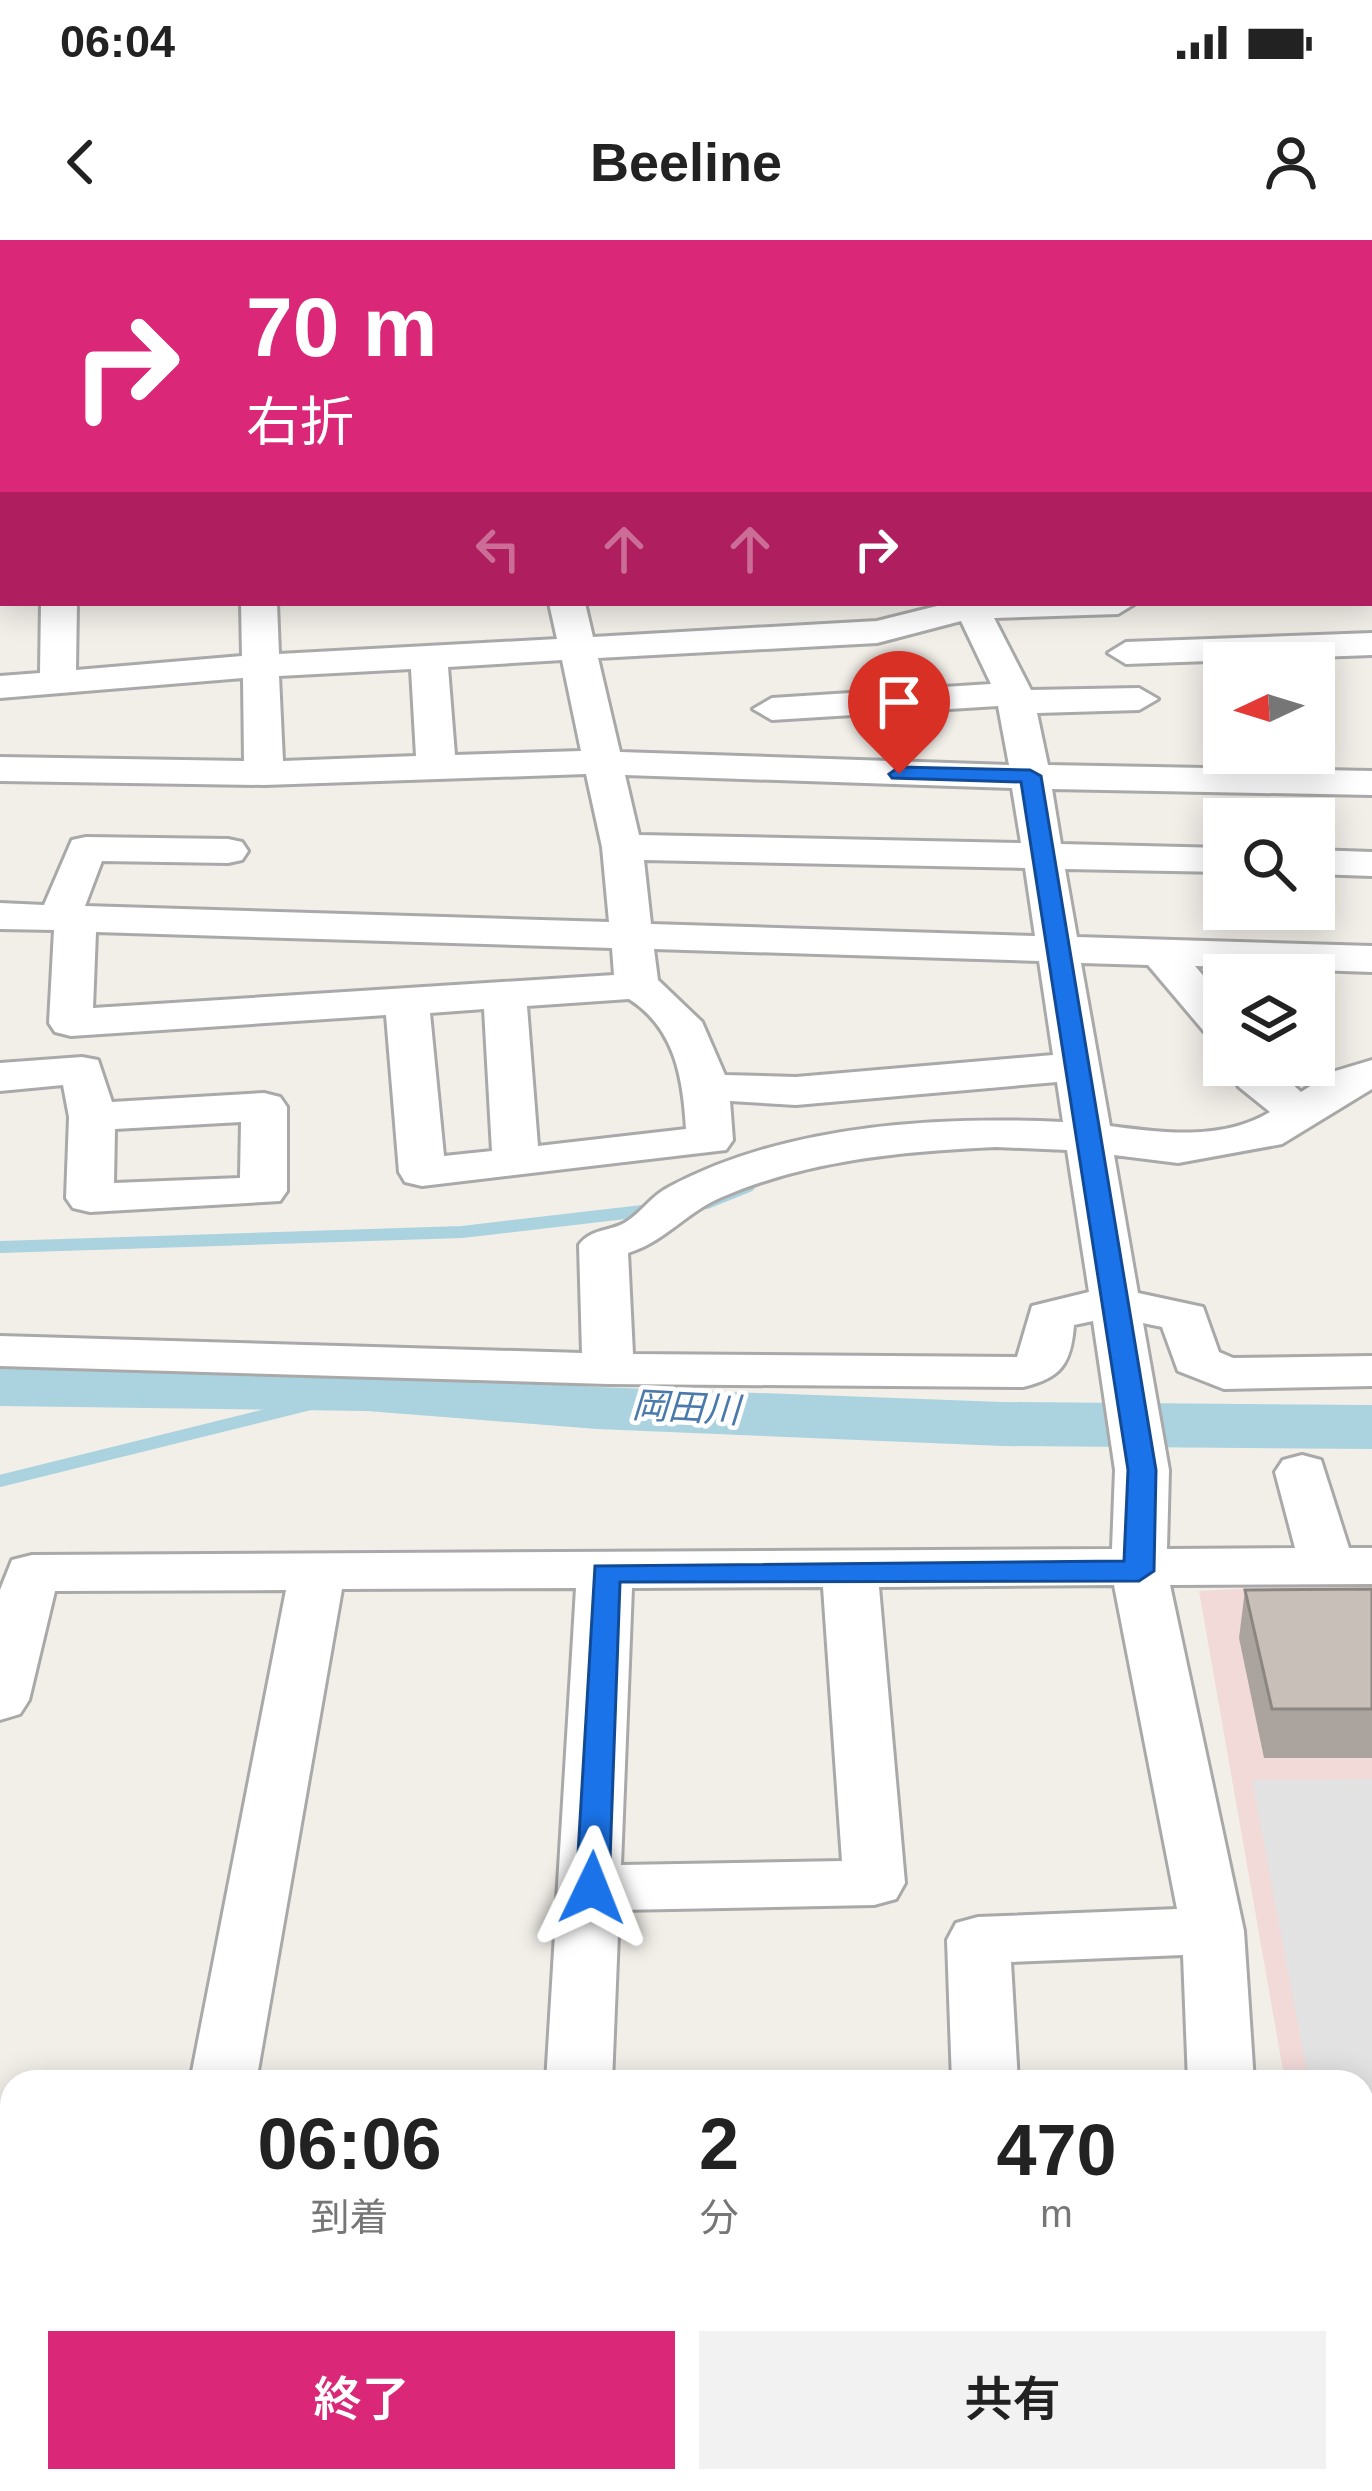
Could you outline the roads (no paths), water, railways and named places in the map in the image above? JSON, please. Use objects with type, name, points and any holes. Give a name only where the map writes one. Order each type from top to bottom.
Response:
[{"type":"street","points":[[84,240],[102,240]]},
{"type":"street","points":[[58,606],[58,685]]},
{"type":"street","points":[[259,606],[264,773]]},
{"type":"street","points":[[568,606],[597,720],[599,762],[622,847],[637,986]]},
{"type":"street","points":[[0,687],[260,666],[878,632],[966,606]]},
{"type":"street","points":[[970,606],[992,640],[1016,698],[1030,776],[1142,1470],[1139,1571],[1214,1931],[1220,2070]]},
{"type":"street","points":[[1126,653],[1372,644]]},
{"type":"street","points":[[429,660],[436,764]]},
{"type":"street","points":[[772,709],[1016,698],[1139,699]]},
{"type":"street","points":[[0,769],[264,773],[599,762],[724,771],[1030,776],[1258,798]]},
{"type":"street","points":[[1303,798],[1372,783]]},
{"type":"street","points":[[622,847],[1203,860]]},
{"type":"street","points":[[228,851],[86,849],[68,919],[71,1022],[637,986],[674,1012],[694,1042],[707,1089],[708,1163],[642,1233],[603,1245],[608,1370]]},
{"type":"street","points":[[1335,863],[1372,864]]},
{"type":"street","points":[[0,916],[1372,959]]},
{"type":"street","points":[[1161,952],[1203,1002]]},
{"type":"street","points":[[505,998],[516,1163]]},
{"type":"street","points":[[407,1003],[422,1172],[516,1163],[708,1163],[800,1156],[930,1136],[1087,1137],[1178,1149],[1266,1134],[1348,1082],[1372,1073]]},
{"type":"street","points":[[707,1089],[769,1086],[796,1090],[1075,1067]]},
{"type":"street","points":[[0,1077],[82,1070],[92,1117]]},
{"type":"street","points":[[1266,1086],[1302,1115]]},
{"type":"street","points":[[0,1351],[608,1370],[1023,1372],[1041,1367],[1050,1357],[1050,1317],[1073,1309],[1116,1309],[1185,1318],[1196,1360],[1224,1374],[1372,1371]]},
{"type":"street","points":[[0,1700],[32,1573],[1139,1571],[1350,1566],[1302,1472]]},
{"type":"street","points":[[592,1888],[874,1883],[850,1571]]},
{"type":"street","points":[[225,2070],[317,1572]]},
{"type":"street","points":[[580,2070],[605,1573]]},
{"type":"street","points":[[984,2070],[977,1940],[1214,1931]]},
{"type":"waterway","points":[[707,1203],[749,1186]]},
{"type":"waterway","points":[[0,1247],[462,1232],[651,1210]]},
{"type":"waterway","name":"岡田川","points":[[0,1385],[367,1390],[597,1408],[1002,1424],[1372,1427]]},
{"type":"waterway","points":[[0,1481],[367,1390]]}]
